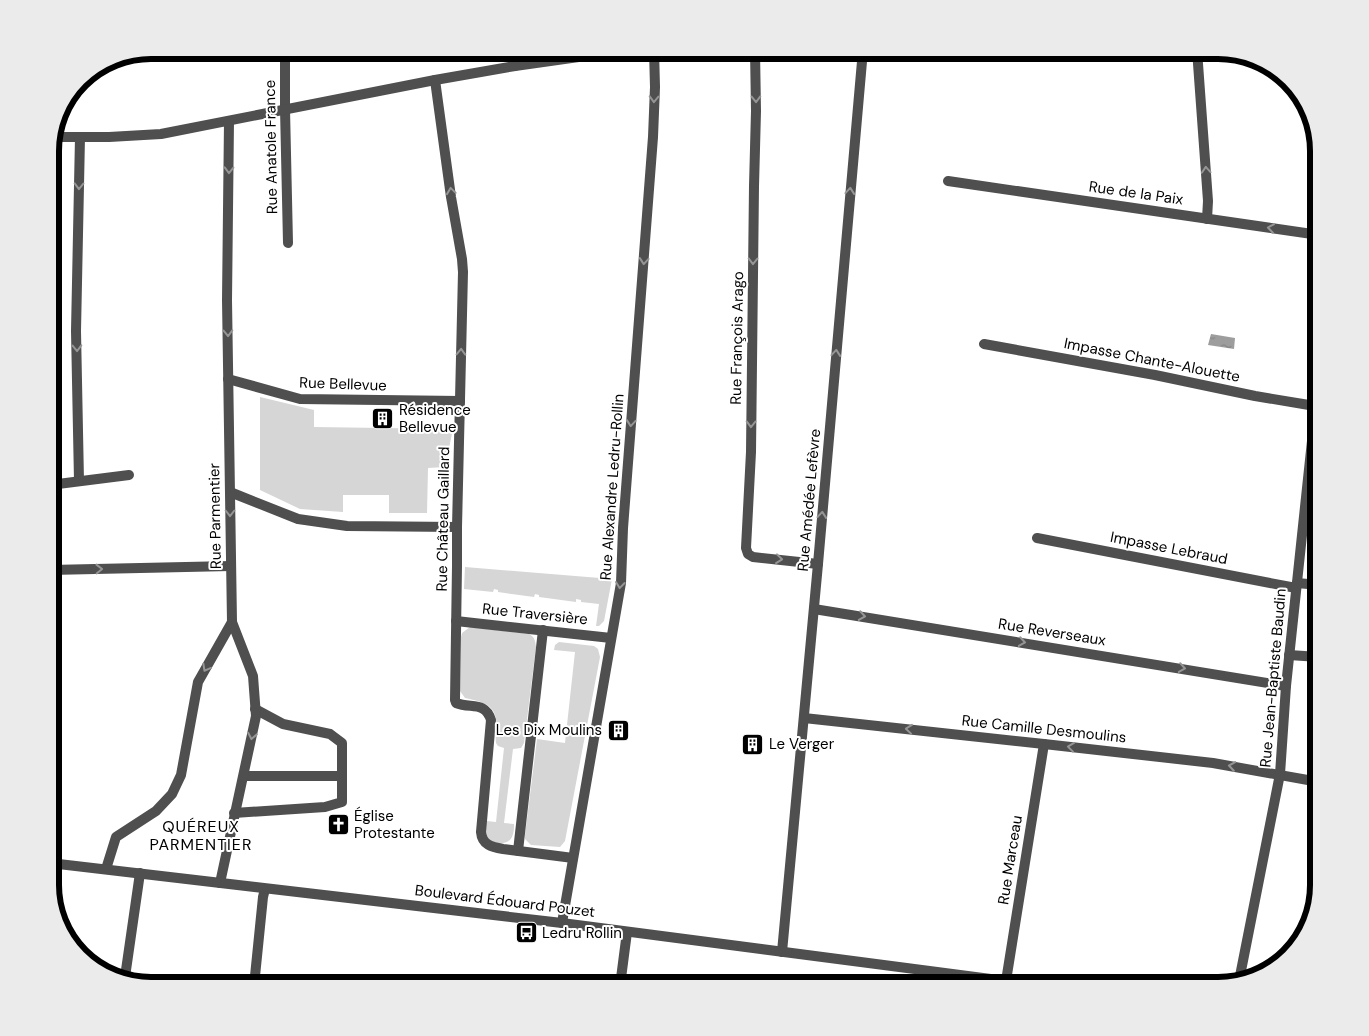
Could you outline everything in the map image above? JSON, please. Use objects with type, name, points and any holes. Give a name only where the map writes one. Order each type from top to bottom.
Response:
[{"type":"street","name":"Rue Anatole France","points":[[285,59],[288,243]]},
{"type":"street","points":[[515,59],[515,66]]},
{"type":"street","points":[[60,137],[161,134],[435,80],[564,59]]},
{"type":"street","name":"Rue Alexandre Ledru-Rollin","points":[[562,922],[620,583],[653,137],[654,59]]},
{"type":"street","name":"Rue François Arago","points":[[755,59],[751,452],[746,548],[748,554],[753,557],[818,564]]},
{"type":"street","name":"Rue Amédée Lefèvre","points":[[782,952],[862,59]]},
{"type":"street","points":[[1198,59],[1208,201],[1206,219]]},
{"type":"street","name":"Rue Château Gaillard","points":[[435,80],[451,197],[462,258],[455,700],[456,703],[461,705],[481,707],[491,720],[481,838],[487,845],[494,847],[573,858]]},
{"type":"street","name":"Rue Parmentier","points":[[229,122],[227,300],[232,622]]},
{"type":"street","points":[[79,481],[76,331],[80,137]]},
{"type":"street","name":"Rue de la Paix","points":[[948,181],[1310,234]]},
{"type":"street","name":"Impasse Chante-Alouette","points":[[984,344],[1310,405]]},
{"type":"street","name":"Rue Bellevue","points":[[228,379],[300,399],[460,401]]},
{"type":"street","name":"Rue Jean-Baptiste Baudin","points":[[1240,974],[1280,774],[1286,686],[1310,452]]},
{"type":"street","points":[[59,484],[129,475]]},
{"type":"street","points":[[230,492],[298,519],[347,526],[457,527]]},
{"type":"street","name":"Impasse Lebraud","points":[[1037,538],[1297,585],[1310,585]]},
{"type":"street","points":[[59,570],[230,566]]},
{"type":"street","name":"Rue Reverseaux","points":[[814,609],[1286,686]]},
{"type":"street","name":"Rue Traversière","points":[[456,620],[611,638]]},
{"type":"street","points":[[220,883],[256,716],[252,676],[232,622]]},
{"type":"street","points":[[106,869],[116,837],[156,811],[172,794],[180,775],[198,682],[232,622]]},
{"type":"street","points":[[518,851],[543,630]]},
{"type":"street","points":[[1289,655],[1310,656]]},
{"type":"street","points":[[234,813],[325,807],[342,802],[342,743],[330,734],[283,724],[255,709]]},
{"type":"street","name":"Rue Camille Desmoulins","points":[[804,718],[1213,763],[1310,780]]},
{"type":"street","name":"Rue Marceau","points":[[1006,977],[1044,744]]},
{"type":"street","points":[[244,776],[342,776]]},
{"type":"street","name":"Boulevard Édouard Pouzet","points":[[59,864],[562,922],[982,977]]},
{"type":"street","points":[[126,974],[140,873]]},
{"type":"street","points":[[255,977],[265,889]]},
{"type":"street","points":[[621,977],[627,932]]},
{"type":"shaded area","points":[[260,397],[314,410],[314,427],[453,429],[445,467],[428,468],[427,513],[389,513],[389,495],[343,495],[343,512],[300,509],[260,490]]},
{"type":"shaded area","points":[[465,567],[612,579],[604,621],[599,626],[596,626],[599,604],[581,602],[581,600],[576,599],[576,602],[539,597],[539,595],[535,594],[534,597],[498,592],[498,590],[494,589],[493,592],[464,589]]},
{"type":"shaded area","points":[[470,627],[529,634],[534,638],[536,647],[524,743],[521,748],[513,749],[504,823],[514,824],[514,832],[509,840],[502,843],[489,841],[485,834],[486,821],[496,822],[504,748],[496,743],[495,714],[489,706],[465,698],[460,691],[461,637],[462,633]]},
{"type":"shaded area","points":[[559,642],[594,646],[598,649],[600,657],[565,841],[560,847],[531,845],[525,839],[537,739],[565,743],[575,652],[554,650],[555,645]]},
{"type":"water","points":[[1211,334],[1235,338],[1234,349],[1208,345]]},
{"type":"place","name":"Résidence Bellevue","points":[[383,419]]},
{"type":"place","name":"Les Dix Moulins","points":[[618,730]]},
{"type":"place","name":"Le Verger","points":[[753,744]]},
{"type":"place","name":"Église Protestante","points":[[338,825]]},
{"type":"place","name":"Ledru Rollin","points":[[526,933]]},
{"type":"district","name":"QUÉREUX PARMENTIER","points":[[201,835]]}]
